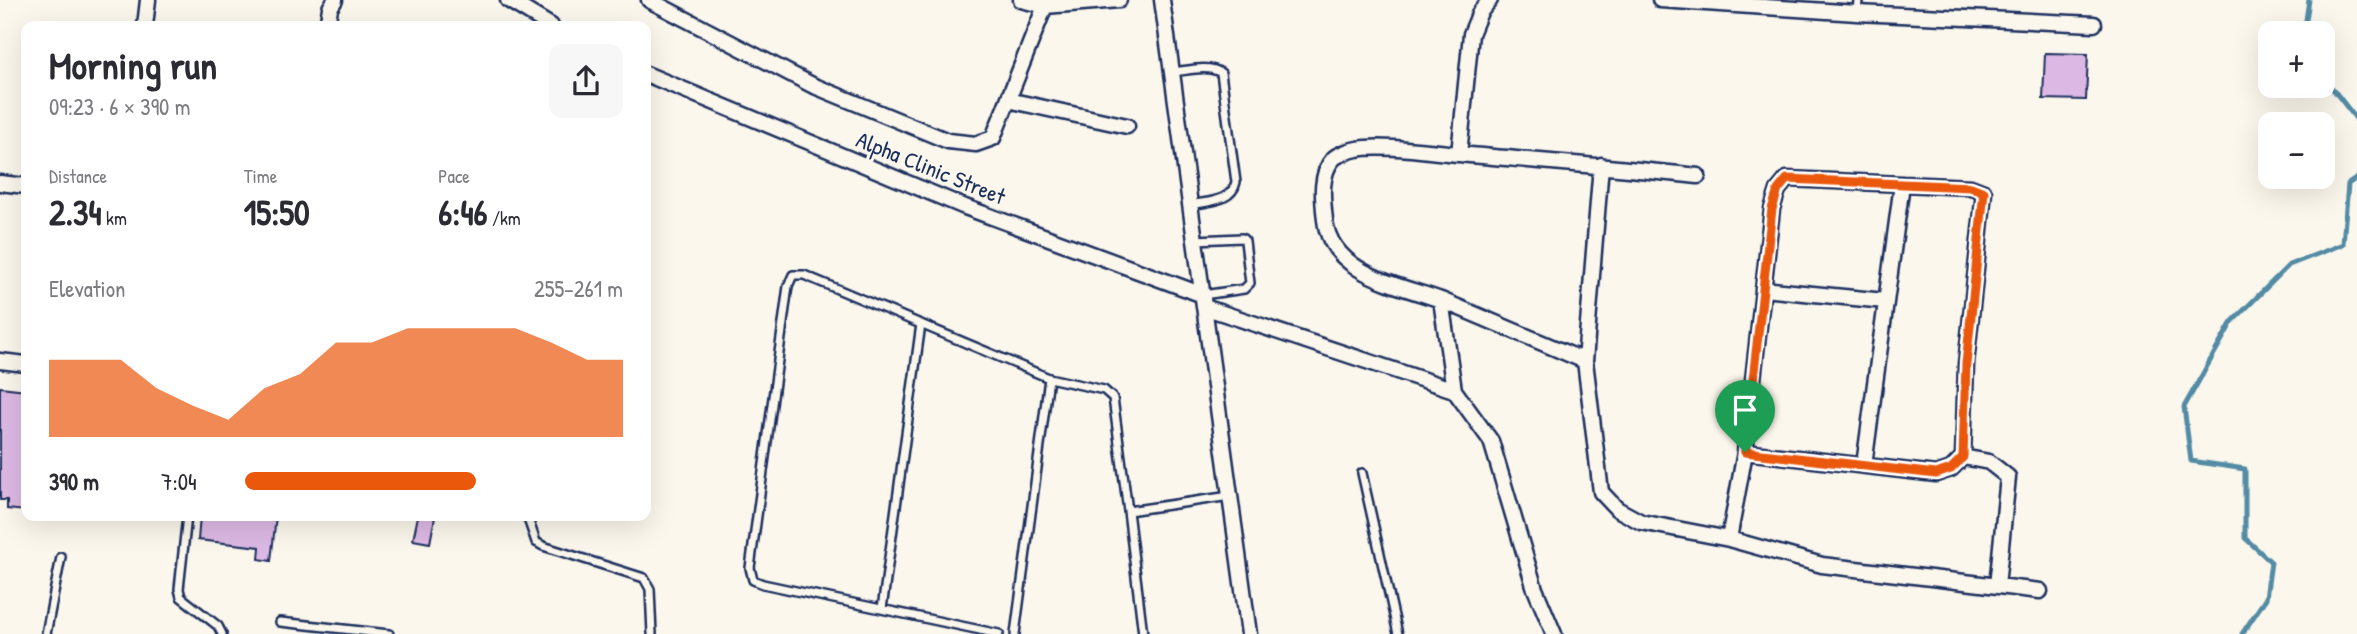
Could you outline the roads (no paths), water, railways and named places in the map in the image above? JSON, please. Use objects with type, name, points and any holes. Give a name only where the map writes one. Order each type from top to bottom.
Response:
[{"type":"street","points":[[146,21],[148,0]]},
{"type":"street","points":[[328,21],[330,8],[335,0]]},
{"type":"street","points":[[508,0],[543,21]]},
{"type":"street","points":[[649,0],[812,85],[947,141],[976,144],[993,138],[1045,6]]},
{"type":"street","points":[[1021,0],[1045,6],[1119,0]]},
{"type":"street","points":[[1162,0],[1249,634]]},
{"type":"street","points":[[1459,154],[1471,34],[1480,12],[1490,0]]},
{"type":"street","points":[[1660,0],[1857,6],[2094,24]]},
{"type":"street","name":"Alpha Clinic Street","points":[[651,76],[965,207],[1203,301],[1454,390]]},
{"type":"street","points":[[1008,100],[1127,125]]},
{"type":"street","points":[[1585,361],[1441,300],[1359,271],[1340,253],[1326,230],[1324,174],[1334,157],[1359,148],[1459,154],[1698,176]]},
{"type":"street","points":[[1601,166],[1585,361],[1601,492],[1617,509],[1641,522],[1729,539],[1822,565],[2040,591]]},
{"type":"street","points":[[1729,539],[1745,452],[1772,209],[1778,190],[1787,179],[1971,187],[1984,192],[1966,364],[1963,457],[1951,469],[1936,474],[1745,452]]},
{"type":"street","points":[[0,183],[21,185]]},
{"type":"street","points":[[1864,466],[1902,184]]},
{"type":"street","points":[[1763,289],[1885,301]]},
{"type":"street","points":[[1441,300],[1454,390],[1491,441],[1535,589],[1554,634]]},
{"type":"street","points":[[0,361],[21,363]]},
{"type":"street","points":[[1963,457],[1989,462],[2008,477],[1997,586]]},
{"type":"lane","points":[[1172,72],[1217,69],[1221,73],[1236,182],[1234,191],[1228,197],[1190,205]]},
{"type":"lane","points":[[1195,240],[1245,241],[1250,283],[1248,286],[1203,301]]},
{"type":"lane","points":[[999,634],[753,580],[750,568],[788,286],[793,275],[804,275],[1049,378],[1104,390],[1113,398],[1143,634]]},
{"type":"lane","points":[[881,609],[921,324]]},
{"type":"lane","points":[[1015,634],[1049,378]]},
{"type":"lane","points":[[1362,473],[1398,634]]},
{"type":"lane","points":[[1128,511],[1230,496]]},
{"type":"lane","points":[[186,521],[179,589],[181,597],[218,626],[222,634]]},
{"type":"lane","points":[[529,521],[536,542],[543,547],[644,578],[650,589],[652,634]]},
{"type":"lane","points":[[46,634],[61,557]]},
{"type":"lane","points":[[280,622],[388,634]]},
{"type":"waterway","points":[[2306,21],[2309,0]]},
{"type":"waterway","points":[[2335,92],[2357,120]]},
{"type":"waterway","points":[[2242,634],[2266,598],[2271,562],[2245,538],[2245,469],[2191,461],[2184,407],[2232,322],[2289,265],[2343,244],[2348,184],[2357,178]]}]
